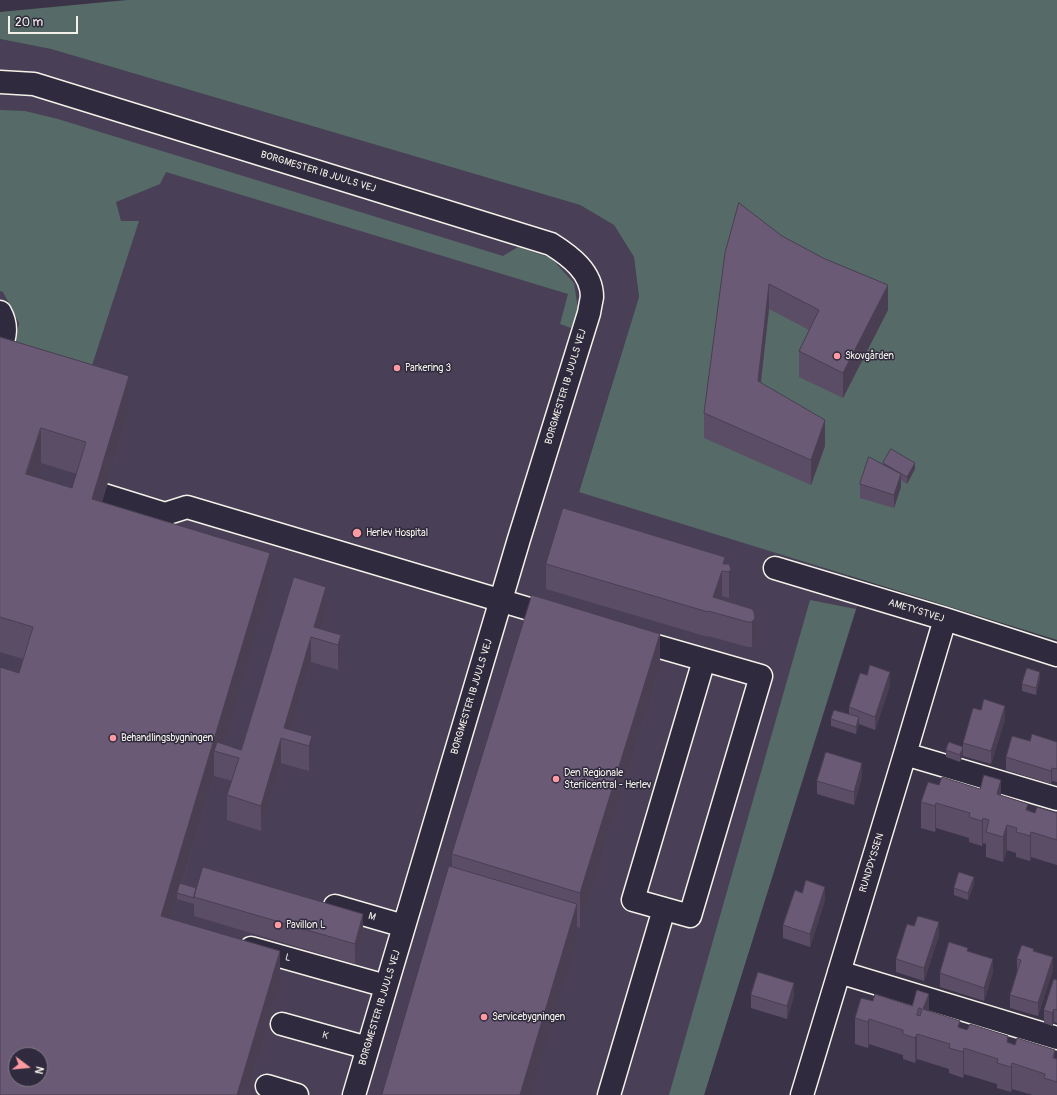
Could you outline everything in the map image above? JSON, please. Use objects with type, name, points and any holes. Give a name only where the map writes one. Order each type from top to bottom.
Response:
[{"type":"street","name":"BORGMESTER IB JUULS VEJ","points":[[0,82],[34,84],[551,244],[569,255],[581,267],[588,281],[592,296],[589,313],[501,601],[354,1095]]},
{"type":"street","points":[[0,312],[3,317],[6,335],[0,351]]},
{"type":"street","points":[[104,496],[165,514],[186,507],[576,623]]},
{"type":"street","name":"AMETYSTVEJ","points":[[775,568],[945,619],[1057,655]]},
{"type":"street","name":"RUNDDYSSEN","points":[[802,1095],[906,754],[945,619]]},
{"type":"street","points":[[614,634],[761,676],[690,916],[634,900],[704,660]]},
{"type":"street","points":[[906,754],[1057,799]]},
{"type":"street","name":"M","points":[[314,900],[404,926]]},
{"type":"street","points":[[609,1095],[664,909]]},
{"type":"street","name":"L","points":[[236,943],[386,986]]},
{"type":"street","points":[[839,972],[1057,1038]]},
{"type":"street","name":"K","points":[[282,1024],[368,1048]]},
{"type":"street","points":[[266,1086],[298,1095]]},
{"type":"shaded area","name":"Herlev Hospital","points":[[0,39],[51,49],[580,205],[614,225],[634,257],[639,297],[579,491],[848,575],[859,601],[704,1095],[0,1095]]},
{"type":"green space","points":[[127,0],[1057,0],[1057,640],[579,492],[639,297],[634,257],[614,225],[580,205],[51,49],[0,39],[0,12]]},
{"type":"green space","points":[[0,110],[25,111],[58,119],[503,256],[518,247],[551,258],[574,283],[578,309],[571,328],[560,324],[568,294],[166,172],[160,184],[116,202],[121,221],[139,221],[84,390],[11,368],[19,323],[3,292],[0,291]]},
{"type":"green space","points":[[810,600],[856,609],[704,1095],[669,1095]]},
{"type":"building","name":"Skovgården","points":[[739,203],[782,236],[823,258],[888,285],[843,373],[799,351],[819,310],[769,284],[758,381],[825,420],[811,460],[704,413],[725,253]]},
{"type":"building","name":"Behandlingsbygningen","points":[[0,337],[129,376],[92,499],[270,553],[161,916],[280,951],[237,1095],[0,1095],[0,667],[19,673],[33,627],[0,617]],"holes":[[[41,428],[86,442],[72,488],[26,474]]]},
{"type":"building","points":[[891,449],[915,463],[907,477],[883,463]]},
{"type":"building","points":[[869,457],[901,474],[894,495],[860,484]]},
{"type":"building","points":[[563,508],[725,557],[723,564],[729,564],[731,569],[729,572],[722,571],[713,597],[752,609],[755,618],[752,622],[748,622],[708,612],[546,564]]},
{"type":"building","points":[[294,577],[326,587],[314,627],[341,635],[338,645],[311,637],[284,728],[312,736],[309,746],[281,738],[261,806],[227,795],[239,758],[214,751],[217,742],[241,750]]},
{"type":"building","name":"Den Regionale Sterilcentral - Herlev","points":[[532,595],[660,634],[580,893],[452,854]]},
{"type":"building","points":[[870,665],[890,672],[875,717],[849,707],[860,673],[867,675]]},
{"type":"building","points":[[1027,668],[1040,672],[1036,688],[1022,684]]},
{"type":"building","points":[[984,699],[1005,706],[991,751],[963,743],[973,708],[981,710]]},
{"type":"building","points":[[834,710],[859,717],[856,727],[831,719]]},
{"type":"building","points":[[1032,734],[1057,742],[1057,769],[1052,768],[1051,771],[1006,757],[1012,736],[1030,741]]},
{"type":"building","points":[[949,742],[963,747],[960,755],[946,750]]},
{"type":"building","points":[[826,752],[862,763],[854,792],[817,781]]},
{"type":"building","points":[[984,775],[1001,780],[997,794],[1028,804],[1026,810],[1035,813],[1037,807],[1057,813],[1057,840],[1031,832],[1030,836],[1016,832],[1017,828],[1007,825],[1003,837],[986,832],[989,820],[983,818],[982,821],[969,817],[970,813],[936,803],[935,806],[921,802],[928,782],[939,785],[942,777],[980,789]]},
{"type":"building","name":"Servicebygningen","points":[[449,866],[577,904],[520,1095],[382,1095]]},
{"type":"building","points":[[203,867],[363,914],[355,944],[194,897]]},
{"type":"building","points":[[959,872],[974,877],[968,893],[954,888]]},
{"type":"building","points":[[806,880],[825,887],[810,934],[783,925],[795,890],[802,893]]},
{"type":"building","points":[[180,883],[196,888],[194,898],[177,893]]},
{"type":"building","points":[[918,916],[939,922],[924,968],[896,959],[907,924],[914,926]]},
{"type":"building","points":[[949,942],[968,948],[967,951],[993,959],[984,988],[940,973]]},
{"type":"building","points":[[1022,945],[1034,949],[1033,951],[1053,957],[1038,1003],[1010,995],[1021,960],[1017,959]]},
{"type":"building","points":[[758,972],[794,983],[787,1006],[751,995]]},
{"type":"building","points":[[1054,979],[1057,980],[1057,1010],[1054,1009],[1052,1013],[1044,1010]]},
{"type":"building","points":[[917,990],[929,994],[923,1009],[960,1021],[958,1027],[967,1030],[970,1024],[1008,1036],[1007,1042],[1015,1045],[1017,1038],[1055,1050],[1053,1058],[1057,1059],[1057,1082],[1044,1078],[1045,1074],[1012,1063],[1011,1067],[997,1063],[998,1059],[964,1048],[963,1052],[949,1048],[950,1044],[917,1034],[915,1038],[903,1034],[903,1030],[869,1019],[868,1022],[855,1018],[861,998],[873,1001],[875,994],[912,1006]],"holes":[[[919,1008],[922,1009],[920,1016],[917,1015]]]},
{"type":"place","name":"Skovgården","points":[[837,356]]},
{"type":"place","name":"Parkering 3","points":[[397,368]]},
{"type":"place","name":"Herlev Hospital","points":[[357,533]]},
{"type":"place","name":"Behandlingsbygningen","points":[[113,738]]},
{"type":"place","name":"Den Regionale Sterilcentral - Herlev","points":[[556,779]]},
{"type":"place","name":"Pavillon L","points":[[278,925]]},
{"type":"place","name":"Servicebygningen","points":[[484,1017]]}]
